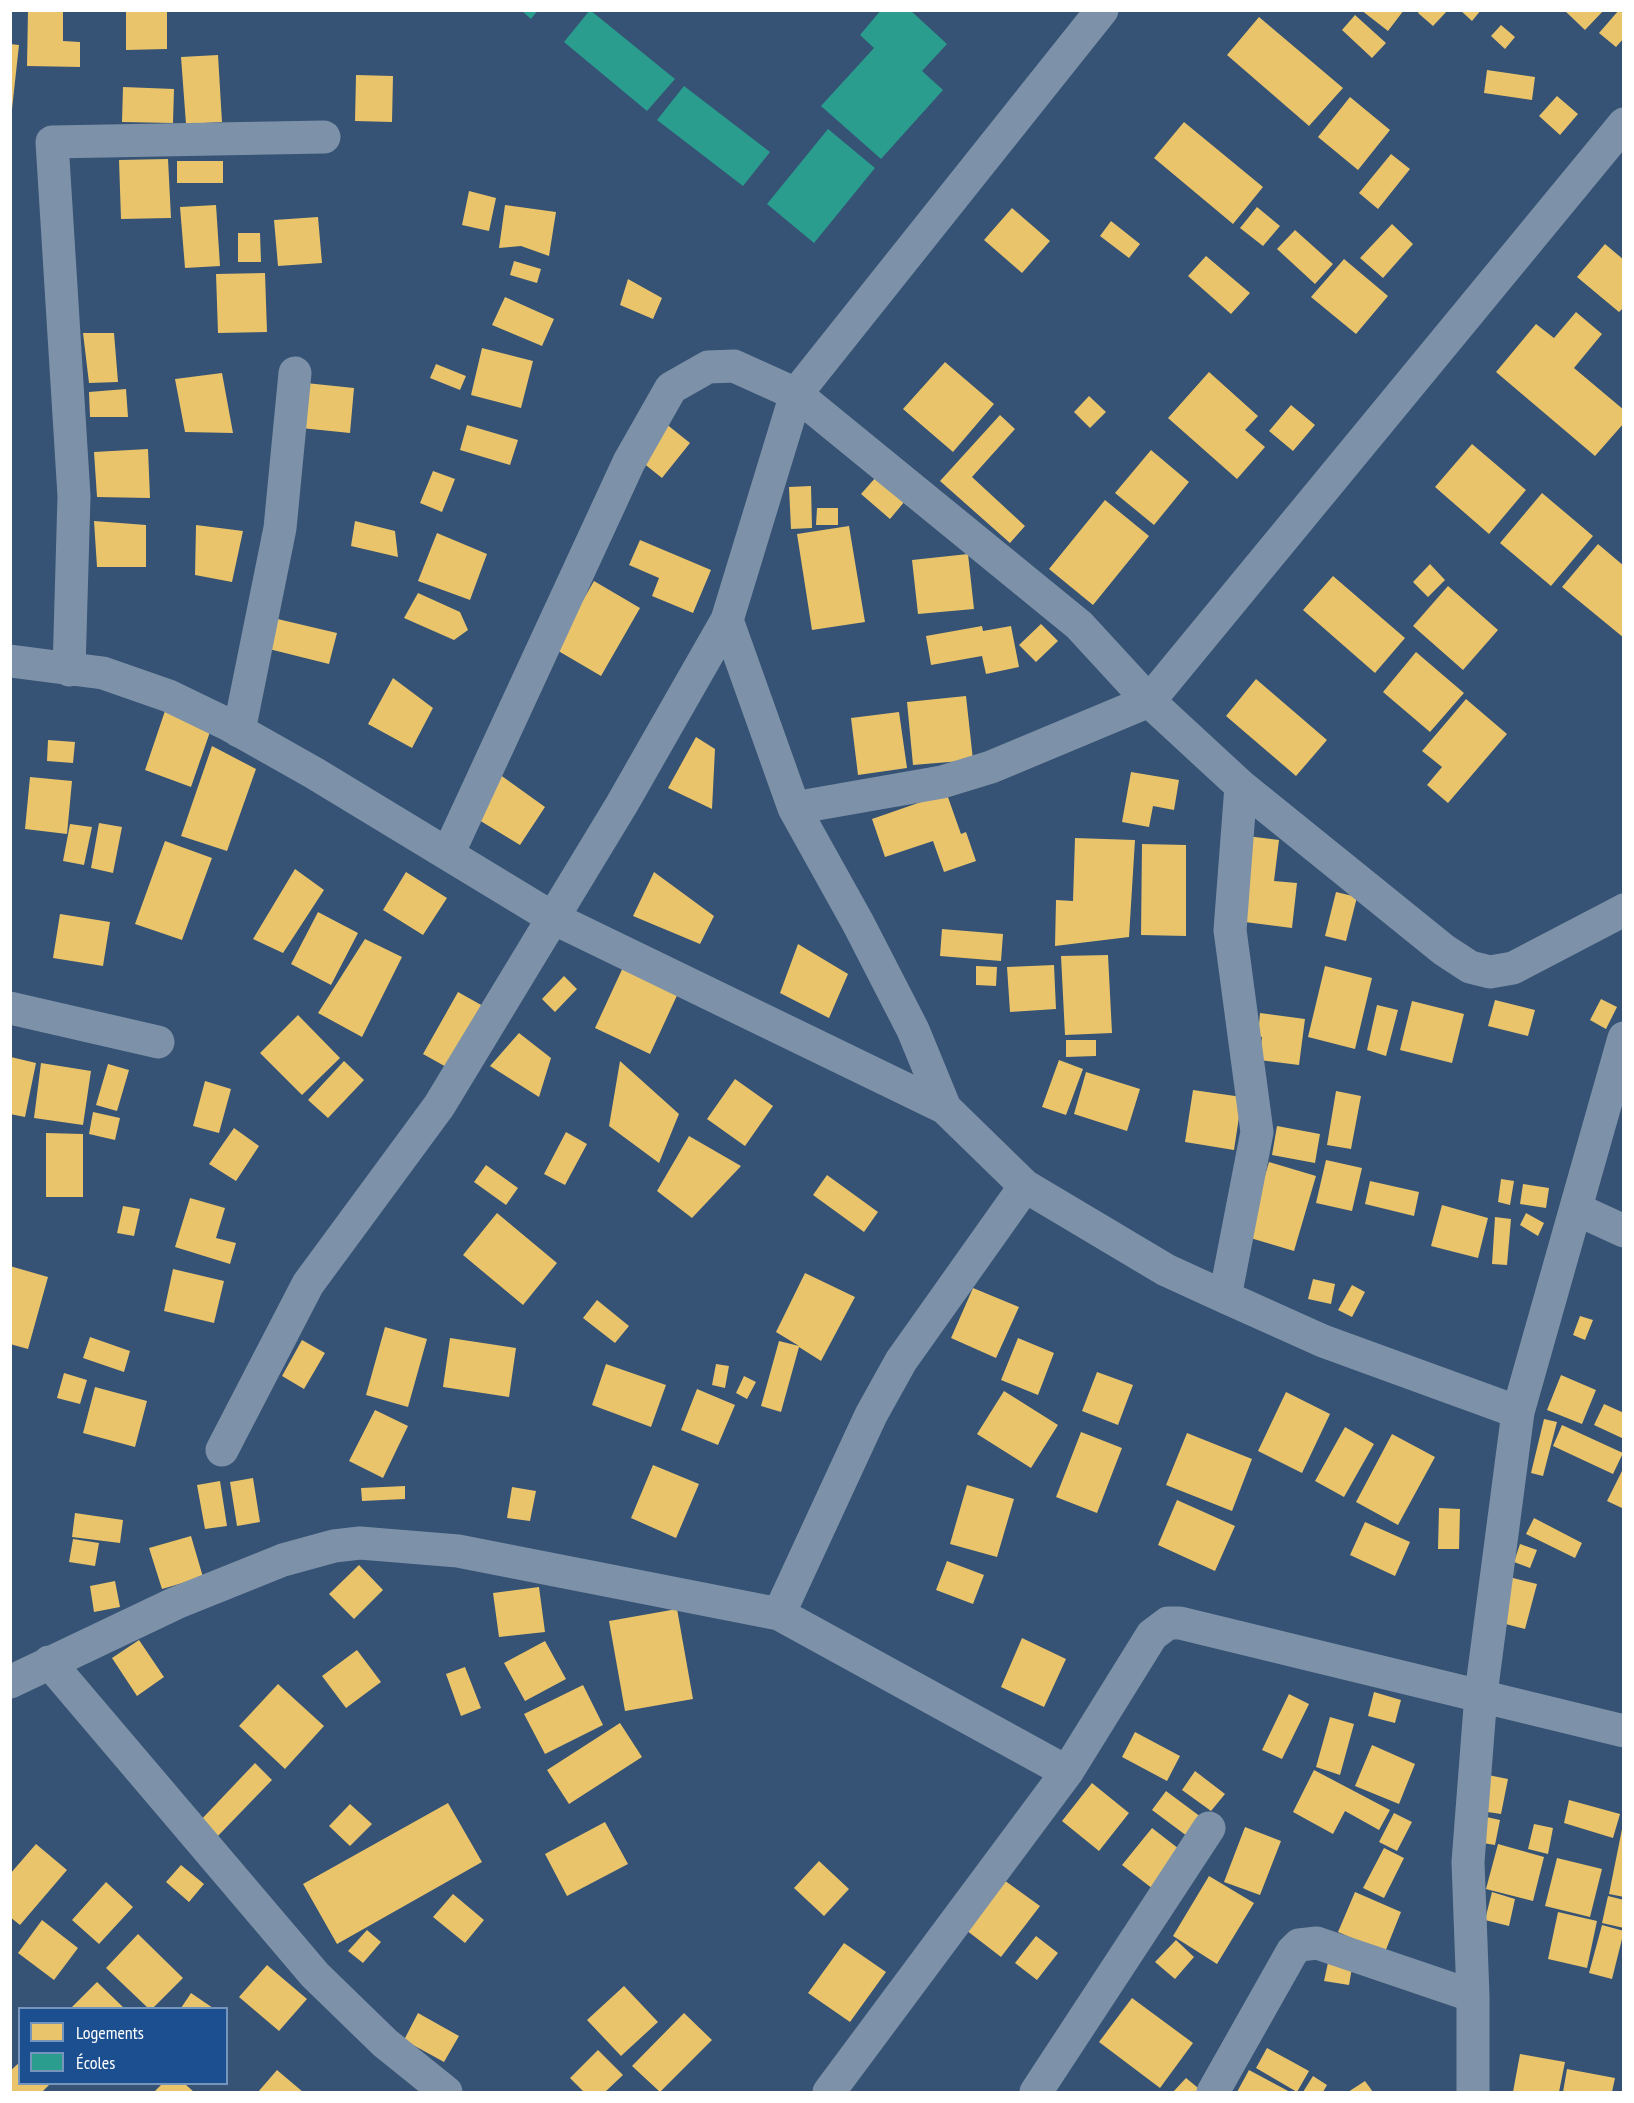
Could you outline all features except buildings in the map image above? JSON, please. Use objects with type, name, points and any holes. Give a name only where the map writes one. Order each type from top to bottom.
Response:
[{"type":"street","points":[[222,1450],[308,1284],[439,1106],[622,804],[728,620],[796,394],[1102,10]]},
{"type":"street","points":[[794,808],[942,782],[991,766],[1149,701],[1623,124]]},
{"type":"street","points":[[69,670],[74,496],[52,142],[324,137]]},
{"type":"street","points":[[448,854],[628,462],[671,388],[708,367],[734,366],[796,394],[1079,625],[1149,701],[1241,786],[1444,950],[1470,967],[1490,972],[1513,968],[1623,910]]},
{"type":"street","points":[[239,731],[280,528],[295,373]]},
{"type":"street","points":[[728,620],[794,808],[858,923],[903,1011],[945,1108]]},
{"type":"street","points":[[10,661],[103,673],[169,696],[239,731],[553,918],[945,1108],[1025,1186],[1166,1270],[1323,1341],[1518,1412]]},
{"type":"street","points":[[1225,1297],[1257,1132],[1230,930],[1241,786]]},
{"type":"street","points":[[10,1008],[158,1042]]},
{"type":"street","points":[[1473,2092],[1473,1996],[1468,1862],[1481,1694],[1518,1412],[1623,1038]]},
{"type":"street","points":[[779,1614],[872,1415],[901,1361],[1025,1186]]},
{"type":"street","points":[[1576,1209],[1623,1231]]},
{"type":"street","points":[[10,1682],[176,1603],[283,1560],[334,1546],[360,1543],[458,1551],[779,1614],[1067,1772]]},
{"type":"street","points":[[829,2092],[1067,1772],[1152,1635],[1168,1623],[1180,1623],[1481,1694],[1623,1731]]},
{"type":"street","points":[[49,1662],[315,1975],[385,2043],[446,2092]]},
{"type":"street","points":[[1036,2092],[1209,1828]]},
{"type":"street","points":[[1214,2092],[1292,1952],[1299,1946],[1317,1942],[1473,1996]]}]
